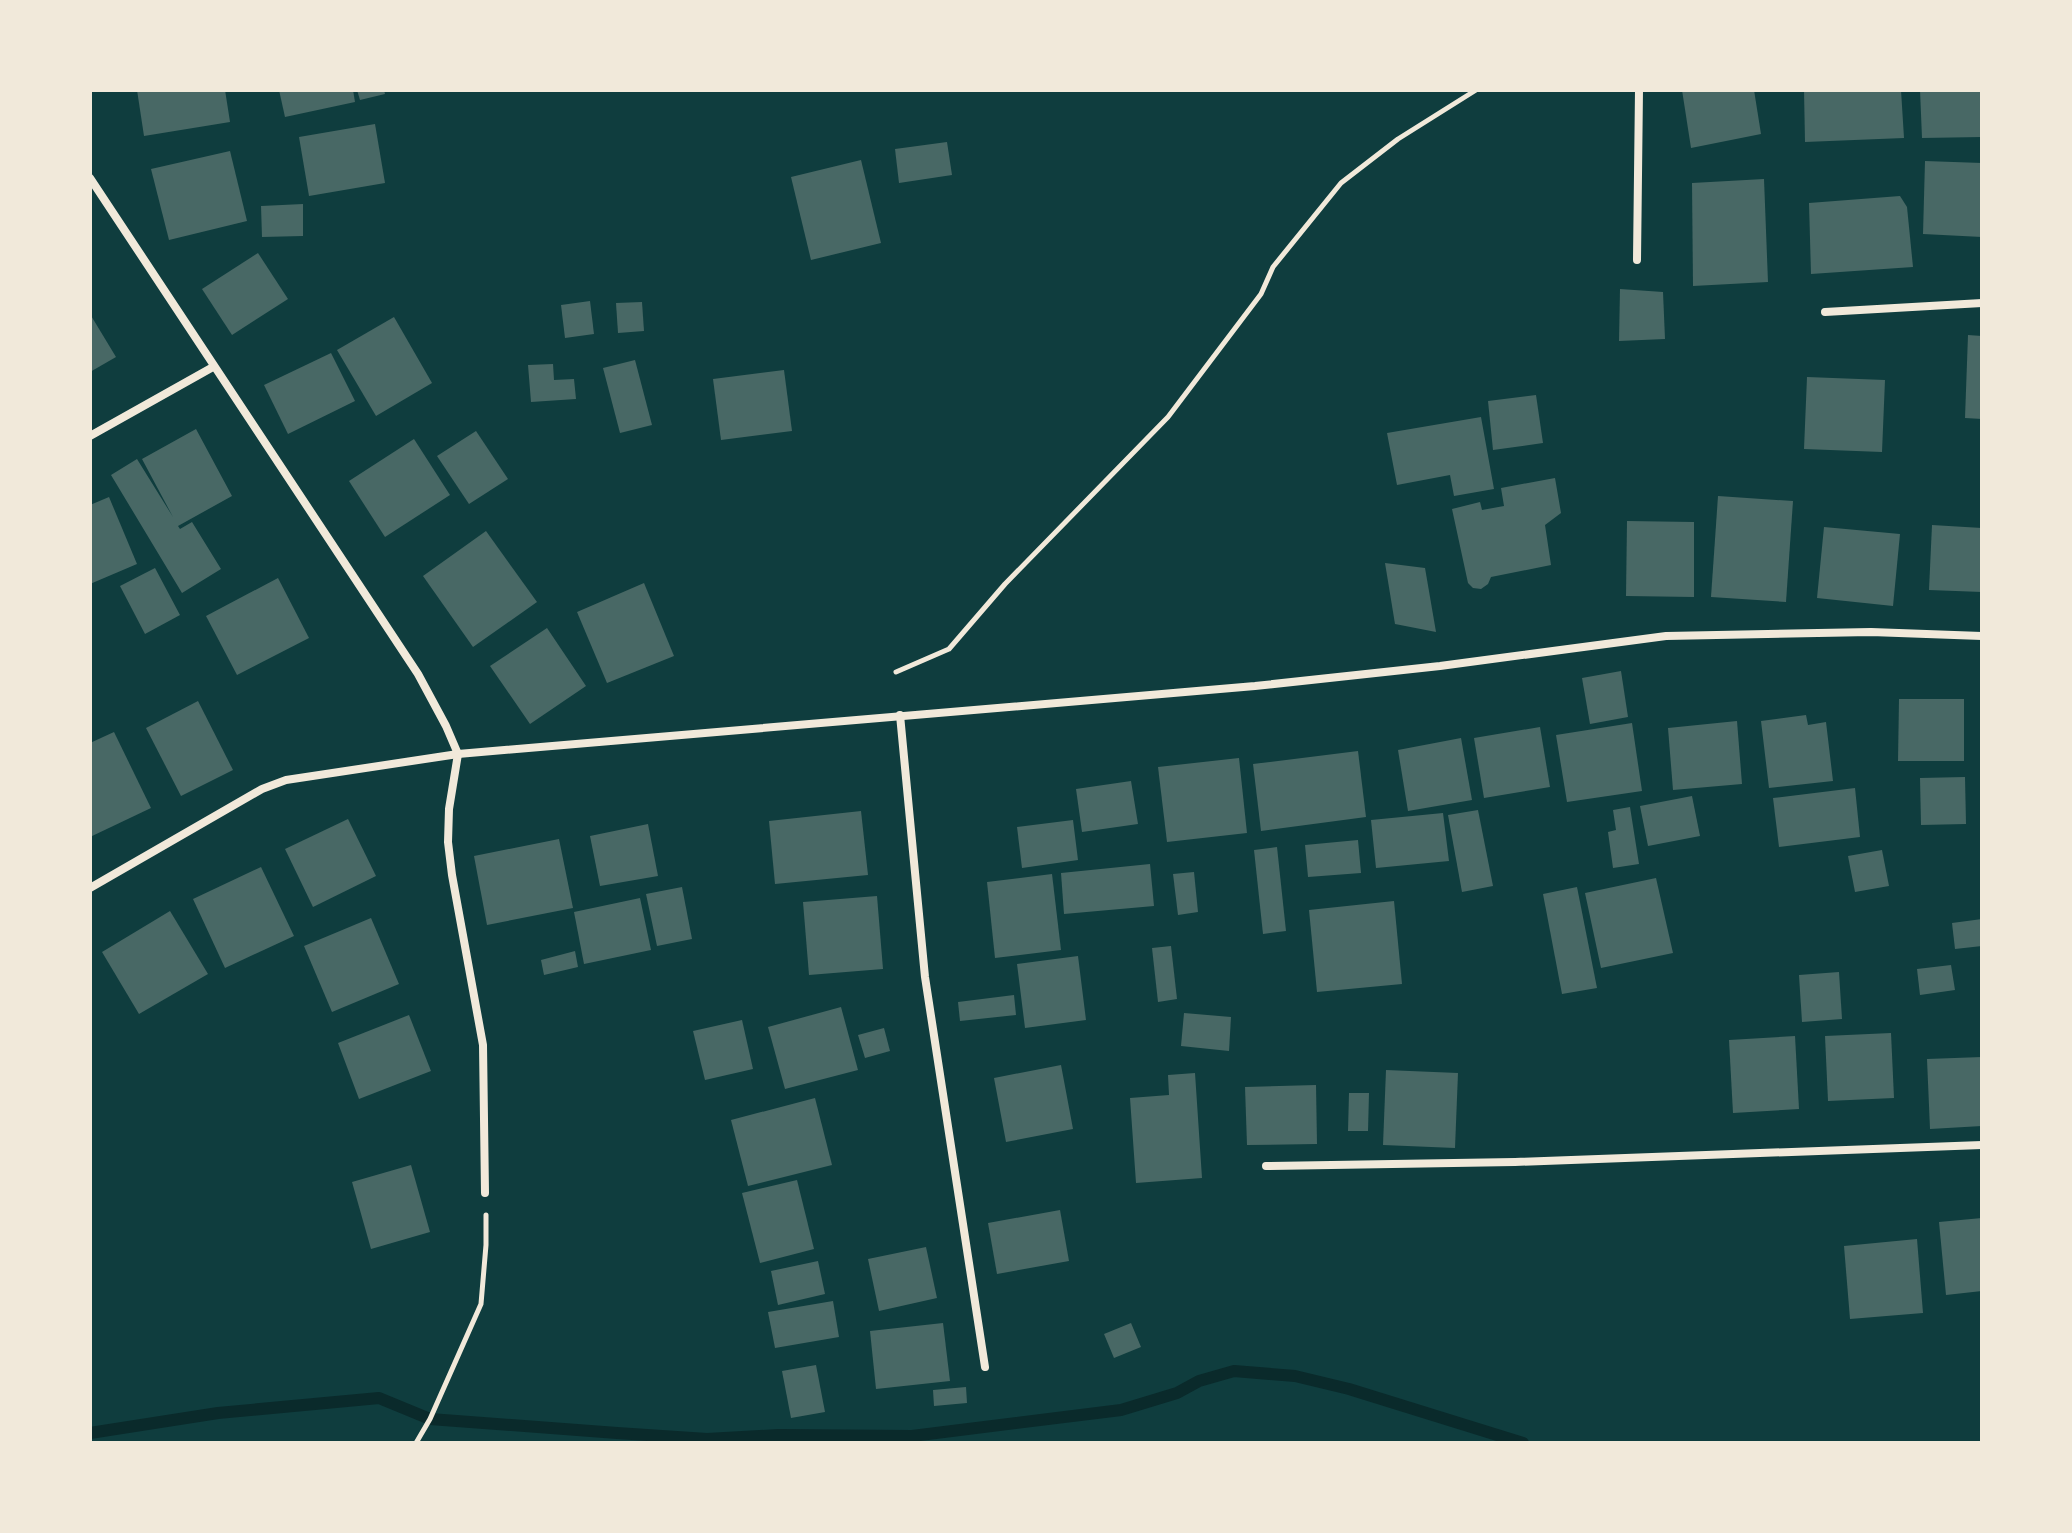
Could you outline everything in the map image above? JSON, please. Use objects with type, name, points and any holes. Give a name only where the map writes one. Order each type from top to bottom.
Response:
[{"type":"street","points":[[1637,260],[1639,90]]},
{"type":"street","points":[[90,178],[418,674],[458,754],[449,809],[448,842],[483,1045],[485,1193]]},
{"type":"street","points":[[1825,312],[1982,303]]},
{"type":"street","points":[[90,436],[213,367]]},
{"type":"street","points":[[90,888],[262,789],[286,780],[458,754],[1255,686],[1440,666],[1666,636],[1841,632],[1982,636]]},
{"type":"street","points":[[900,715],[925,977],[985,1367]]},
{"type":"street","points":[[1266,1166],[1515,1162],[1982,1145]]},
{"type":"path","points":[[896,672],[949,649],[1005,584],[1168,417],[1261,294],[1273,267],[1341,183],[1398,139],[1476,90]]},
{"type":"path","points":[[416,1443],[436,1406],[481,1304],[486,1245],[485,1193]]},
{"type":"building","points":[[137,90],[225,90],[230,122],[144,136]]},
{"type":"building","points":[[279,90],[353,90],[355,102],[285,117]]},
{"type":"building","points":[[357,90],[384,90],[385,94],[360,100]]},
{"type":"building","points":[[1682,90],[1754,90],[1761,134],[1691,148]]},
{"type":"building","points":[[1804,90],[1901,90],[1904,138],[1805,142]]},
{"type":"building","points":[[1920,90],[1982,90],[1982,137],[1922,138]]},
{"type":"building","points":[[375,124],[385,183],[309,196],[299,137]]},
{"type":"building","points":[[947,142],[952,175],[899,183],[895,149]]},
{"type":"building","points":[[230,151],[247,221],[169,240],[151,169]]},
{"type":"building","points":[[861,160],[881,243],[811,260],[791,177]]},
{"type":"building","points":[[1925,161],[1982,163],[1982,237],[1923,234]]},
{"type":"building","points":[[1764,179],[1768,282],[1693,286],[1692,183]]},
{"type":"building","points":[[1900,196],[1907,207],[1913,267],[1811,274],[1809,203]]},
{"type":"building","points":[[303,204],[303,236],[262,237],[261,206]]},
{"type":"building","points":[[258,253],[288,299],[232,335],[202,289]]},
{"type":"building","points":[[1620,289],[1663,292],[1665,339],[1619,341]]},
{"type":"building","points":[[590,301],[594,334],[565,338],[561,305]]},
{"type":"building","points":[[642,302],[644,331],[618,333],[616,303]]},
{"type":"building","points":[[90,314],[116,357],[90,372]]},
{"type":"building","points":[[394,317],[432,383],[376,416],[337,350]]},
{"type":"building","points":[[1968,335],[1982,336],[1982,419],[1965,418]]},
{"type":"building","points":[[331,353],[355,401],[288,434],[264,385]]},
{"type":"building","points":[[635,360],[652,425],[620,433],[603,368]]},
{"type":"building","points":[[553,364],[554,380],[574,379],[576,399],[531,402],[528,365]]},
{"type":"building","points":[[784,370],[792,431],[721,440],[713,379]]},
{"type":"building","points":[[1807,377],[1885,380],[1882,452],[1804,449]]},
{"type":"building","points":[[1536,395],[1543,443],[1493,450],[1488,401]]},
{"type":"building","points":[[1481,417],[1494,489],[1454,496],[1450,475],[1397,485],[1387,433]]},
{"type":"building","points":[[196,429],[232,496],[178,526],[180,529],[192,522],[221,569],[182,593],[111,475],[137,459],[173,517],[142,459]]},
{"type":"building","points":[[476,431],[508,479],[469,504],[437,456]]},
{"type":"building","points":[[414,439],[450,495],[385,537],[349,481]]},
{"type":"building","points":[[1555,478],[1561,513],[1545,525],[1551,565],[1491,577],[1481,589],[1473,588],[1468,583],[1452,509],[1480,502],[1482,510],[1504,506],[1501,488]]},
{"type":"building","points":[[1718,496],[1793,501],[1786,602],[1711,597]]},
{"type":"building","points":[[109,497],[137,564],[90,584],[90,505]]},
{"type":"building","points":[[1627,521],[1694,522],[1694,597],[1626,596]]},
{"type":"building","points":[[1932,525],[1982,528],[1982,592],[1929,590]]},
{"type":"building","points":[[1824,527],[1900,534],[1893,606],[1817,598]]},
{"type":"building","points":[[486,531],[537,602],[473,647],[423,576]]},
{"type":"building","points":[[1385,563],[1425,568],[1436,632],[1395,624]]},
{"type":"building","points":[[155,568],[180,615],[145,634],[120,586]]},
{"type":"building","points":[[278,578],[309,638],[237,675],[206,616]]},
{"type":"building","points":[[644,583],[674,656],[607,683],[577,612]]},
{"type":"building","points":[[547,628],[586,686],[530,724],[490,666]]},
{"type":"building","points":[[1621,671],[1628,717],[1590,724],[1582,678]]},
{"type":"building","points":[[1899,699],[1964,699],[1964,761],[1898,761]]},
{"type":"building","points":[[198,701],[233,770],[181,796],[146,728]]},
{"type":"building","points":[[1806,715],[1808,725],[1826,722],[1833,781],[1769,788],[1761,721]]},
{"type":"building","points":[[1737,721],[1742,784],[1673,790],[1668,728]]},
{"type":"building","points":[[1632,723],[1642,791],[1567,802],[1556,735]]},
{"type":"building","points":[[1540,727],[1550,787],[1484,798],[1474,738]]},
{"type":"building","points":[[114,732],[151,808],[90,837],[90,743]]},
{"type":"building","points":[[1461,738],[1472,800],[1408,811],[1398,750]]},
{"type":"building","points":[[1358,751],[1366,817],[1261,831],[1253,764]]},
{"type":"building","points":[[1239,758],[1247,833],[1167,842],[1158,767]]},
{"type":"building","points":[[1965,777],[1966,824],[1921,825],[1920,778]]},
{"type":"building","points":[[1131,781],[1138,824],[1082,832],[1076,789]]},
{"type":"building","points":[[1855,788],[1860,837],[1779,847],[1773,798]]},
{"type":"building","points":[[1692,796],[1700,836],[1648,846],[1640,806]]},
{"type":"building","points":[[1630,807],[1639,864],[1613,868],[1608,832],[1616,830],[1613,810]]},
{"type":"building","points":[[1478,810],[1493,886],[1462,892],[1448,815]]},
{"type":"building","points":[[861,811],[868,875],[775,884],[769,821]]},
{"type":"building","points":[[1443,813],[1449,861],[1376,868],[1371,820]]},
{"type":"building","points":[[348,819],[376,876],[313,907],[285,849]]},
{"type":"building","points":[[1073,820],[1078,860],[1022,868],[1017,827]]},
{"type":"building","points":[[648,824],[658,876],[600,886],[590,836]]},
{"type":"building","points":[[559,839],[573,908],[487,925],[474,856]]},
{"type":"building","points":[[1358,840],[1361,873],[1308,877],[1305,845]]},
{"type":"building","points":[[1277,847],[1286,931],[1263,934],[1254,850]]},
{"type":"building","points":[[1882,850],[1889,886],[1855,892],[1848,856]]},
{"type":"building","points":[[1150,864],[1154,906],[1064,914],[1061,873]]},
{"type":"building","points":[[261,867],[294,936],[225,968],[193,899]]},
{"type":"building","points":[[1194,872],[1198,912],[1178,915],[1173,874]]},
{"type":"building","points":[[1052,874],[1061,950],[995,958],[987,882]]},
{"type":"building","points":[[1656,878],[1673,953],[1601,968],[1585,893]]},
{"type":"building","points":[[682,887],[692,939],[657,946],[646,894]]},
{"type":"building","points":[[1577,887],[1597,988],[1562,994],[1543,894]]},
{"type":"building","points":[[877,896],[883,969],[809,975],[803,902]]},
{"type":"building","points":[[640,898],[651,950],[584,964],[574,912]]},
{"type":"building","points":[[1394,901],[1402,984],[1317,992],[1309,910]]},
{"type":"building","points":[[170,911],[208,974],[139,1014],[102,952]]},
{"type":"building","points":[[371,918],[399,984],[332,1012],[304,946]]},
{"type":"building","points":[[1982,919],[1982,946],[1955,949],[1952,923]]},
{"type":"building","points":[[1171,946],[1177,999],[1158,1002],[1152,948]]},
{"type":"building","points":[[575,951],[578,967],[544,975],[541,960]]},
{"type":"building","points":[[1078,956],[1086,1020],[1025,1028],[1017,964]]},
{"type":"building","points":[[1951,965],[1955,990],[1920,995],[1917,969]]},
{"type":"building","points":[[1839,972],[1842,1019],[1802,1022],[1799,975]]},
{"type":"building","points":[[1014,995],[1016,1015],[960,1021],[958,1002]]},
{"type":"building","points":[[841,1007],[858,1070],[785,1089],[768,1027]]},
{"type":"building","points":[[1184,1013],[1231,1017],[1229,1051],[1181,1046]]},
{"type":"building","points":[[409,1015],[431,1071],[359,1099],[338,1043]]},
{"type":"building","points":[[742,1020],[753,1069],[705,1080],[693,1031]]},
{"type":"building","points":[[884,1028],[890,1051],[865,1058],[858,1035]]},
{"type":"building","points":[[1891,1033],[1894,1098],[1828,1101],[1825,1036]]},
{"type":"building","points":[[1795,1036],[1799,1109],[1733,1113],[1729,1040]]},
{"type":"building","points":[[1982,1057],[1982,1126],[1930,1129],[1927,1059]]},
{"type":"building","points":[[1061,1065],[1073,1129],[1006,1142],[994,1078]]},
{"type":"building","points":[[1386,1070],[1458,1073],[1455,1148],[1383,1145]]},
{"type":"building","points":[[1195,1073],[1202,1178],[1136,1183],[1130,1098],[1169,1095],[1168,1075]]},
{"type":"building","points":[[1316,1085],[1317,1144],[1247,1145],[1245,1087]]},
{"type":"building","points":[[1349,1093],[1369,1093],[1368,1131],[1348,1131]]},
{"type":"building","points":[[815,1098],[832,1165],[748,1186],[731,1120]]},
{"type":"building","points":[[411,1165],[430,1232],[371,1249],[352,1182]]},
{"type":"building","points":[[797,1180],[814,1249],[760,1263],[742,1193]]},
{"type":"building","points":[[1060,1210],[1069,1261],[997,1274],[988,1223]]},
{"type":"building","points":[[1982,1218],[1982,1291],[1946,1295],[1939,1222]]},
{"type":"building","points":[[1917,1239],[1923,1313],[1850,1319],[1844,1246]]},
{"type":"building","points":[[926,1247],[937,1298],[879,1311],[868,1259]]},
{"type":"building","points":[[818,1261],[825,1294],[778,1305],[771,1271]]},
{"type":"building","points":[[833,1301],[839,1337],[775,1348],[768,1312]]},
{"type":"building","points":[[943,1323],[950,1381],[876,1389],[870,1331]]},
{"type":"building","points":[[1131,1323],[1141,1347],[1114,1358],[1104,1334]]},
{"type":"building","points":[[816,1365],[825,1412],[791,1418],[782,1371]]},
{"type":"building","points":[[966,1387],[967,1403],[934,1406],[933,1390]]},
{"type":"waterway","points":[[90,1433],[218,1413],[379,1398],[430,1419],[617,1433],[707,1439],[778,1435],[912,1436],[1121,1410],[1234,1371],[1295,1376],[1349,1389],[1523,1443]]}]
